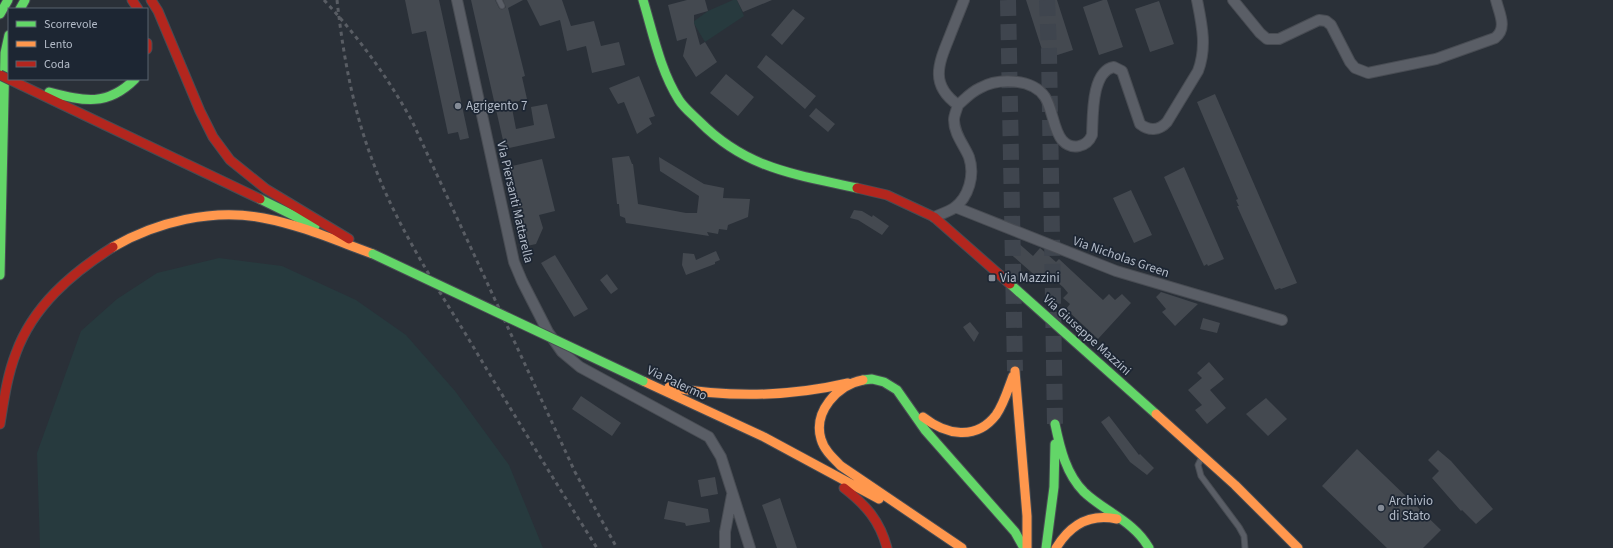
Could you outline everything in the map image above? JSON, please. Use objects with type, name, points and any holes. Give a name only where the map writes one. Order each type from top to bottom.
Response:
[{"type":"main road","points":[[0,14],[8,0]]},
{"type":"main road","points":[[151,0],[158,11],[200,111],[213,137],[230,160],[266,189],[373,254]]},
{"type":"main road","name":"Via Giuseppe Mazzini","points":[[643,0],[661,62],[679,101],[710,132],[728,147],[750,160],[782,171],[887,195],[934,217],[1235,485],[1298,548]]},
{"type":"main road","points":[[0,275],[5,53],[8,40]]},
{"type":"main road","points":[[10,80],[373,254]]},
{"type":"main road","points":[[21,85],[84,101],[96,101],[106,99],[120,92],[134,80]]},
{"type":"main road","points":[[0,424],[12,364],[19,342],[29,324],[48,299],[66,280],[83,266],[108,249],[139,234],[177,221],[211,216],[245,215],[276,221],[373,254]]},
{"type":"main road","name":"Via Palermo","points":[[373,254],[643,382],[764,437],[928,525],[962,548]]},
{"type":"main road","points":[[902,398],[935,428],[945,432],[958,434],[972,432],[984,426],[995,416],[1004,400],[1016,371],[1027,516],[1026,548]]},
{"type":"main road","points":[[643,382],[716,396],[766,396],[813,392],[864,380],[884,382],[894,387],[924,429],[1015,532],[1026,548]]},
{"type":"main road","points":[[854,382],[831,398],[824,409],[820,420],[820,434],[823,446],[830,456],[841,466],[928,525]]},
{"type":"main road","points":[[1046,548],[1054,487],[1055,424],[1066,464],[1082,490],[1103,508],[1126,522],[1140,533],[1150,548]]},
{"type":"main road","points":[[796,455],[856,497],[870,509],[879,523],[887,548]]},
{"type":"main road","points":[[1056,548],[1071,528],[1088,519],[1109,517],[1126,522]]},
{"type":"street","name":"Via Piersanti Mattarella","points":[[457,0],[514,262],[541,320],[562,352],[580,367],[708,437],[719,453],[750,548]]},
{"type":"street","points":[[958,105],[946,95],[942,89],[938,68],[964,0]]},
{"type":"street","points":[[934,217],[955,207],[967,193],[971,178],[969,158],[958,136],[954,120],[958,105],[976,90],[986,85],[1013,82],[1029,86],[1044,96],[1062,140],[1070,146],[1080,146],[1089,141],[1092,135],[1095,92],[1106,71],[1114,67],[1122,71],[1140,124],[1148,129],[1160,128],[1167,122],[1198,71],[1201,63],[1204,44],[1197,0]]},
{"type":"street","points":[[1233,0],[1263,37],[1272,40],[1284,37],[1319,20],[1326,20],[1331,25],[1350,62],[1355,68],[1368,73],[1436,58],[1495,38],[1500,33],[1502,26],[1496,0]]},
{"type":"street","name":"Via Nicholas Green","points":[[955,207],[1116,271],[1282,320]]},
{"type":"street","points":[[725,548],[725,532],[732,493]]},
{"type":"lane","points":[[499,0],[502,6]]},
{"type":"lane","points":[[1202,456],[1198,465],[1202,476],[1240,527],[1244,536],[1245,548]]},
{"type":"green space","points":[[733,0],[737,0],[744,16],[705,42],[693,22],[708,11]]},
{"type":"green space","points":[[219,258],[282,266],[356,300],[406,335],[455,391],[509,465],[543,548],[40,548],[37,453],[81,331],[117,299],[157,273]]},
{"type":"building","points":[[405,0],[439,0],[469,138],[460,140],[458,132],[448,134],[426,31],[412,34]]},
{"type":"building","points":[[471,0],[495,0],[499,8],[502,10],[506,7],[503,0],[523,0],[508,8],[525,76],[522,77],[527,99],[511,103],[516,129],[534,125],[531,107],[547,104],[555,138],[505,149]]},
{"type":"building","points":[[527,0],[562,0],[571,26],[594,21],[601,46],[619,42],[625,65],[592,73],[586,46],[567,51],[560,20],[540,26]]},
{"type":"building","points":[[687,0],[705,0],[708,11],[694,15],[694,23],[700,45],[705,42],[717,62],[696,77],[683,56],[687,38],[677,41],[668,5]]},
{"type":"building","points":[[737,0],[772,0],[743,12]]},
{"type":"building","points":[[1026,0],[1057,0],[1073,50],[1045,59]]},
{"type":"building","points":[[1107,0],[1123,47],[1099,55],[1083,7]]},
{"type":"building","points":[[1159,1],[1174,44],[1150,52],[1135,9]]},
{"type":"building","points":[[793,9],[805,18],[782,45],[771,35]]},
{"type":"building","points":[[766,55],[816,96],[805,109],[757,67]]},
{"type":"building","points":[[726,74],[754,97],[738,116],[710,93]]},
{"type":"building","points":[[639,76],[655,116],[649,118],[652,124],[637,134],[624,102],[618,104],[609,88]]},
{"type":"building","points":[[1215,94],[1297,283],[1275,290],[1237,206],[1239,206],[1236,200],[1238,199],[1197,102]]},
{"type":"building","points":[[816,108],[835,124],[828,132],[809,116]]},
{"type":"building","points":[[629,156],[633,164],[638,204],[686,213],[697,213],[699,196],[660,171],[659,157],[704,184],[724,188],[723,198],[750,199],[748,217],[728,225],[727,230],[719,229],[718,234],[707,232],[709,236],[626,223],[625,218],[620,216],[619,204],[617,204],[612,158]]},
{"type":"building","points":[[542,159],[555,211],[539,215],[543,228],[536,244],[527,246],[508,167]]},
{"type":"building","points":[[1184,167],[1224,259],[1208,266],[1207,264],[1204,266],[1164,177]]},
{"type":"building","points":[[1131,190],[1152,235],[1134,243],[1113,198]]},
{"type":"building","points":[[854,210],[862,211],[872,217],[873,215],[889,226],[882,235],[858,220],[850,218]]},
{"type":"building","points":[[1015,240],[1033,256],[1040,248],[1056,262],[1059,259],[1103,300],[1109,294],[1115,300],[1122,294],[1131,303],[1098,339],[1066,309],[1070,304],[1063,298],[1068,293],[1063,287],[1045,272],[1039,279],[1006,250]]},
{"type":"building","points":[[716,251],[720,260],[715,262],[715,264],[686,275],[682,265],[683,253],[694,254],[696,260]]},
{"type":"building","points":[[555,255],[588,309],[574,317],[541,263]]},
{"type":"building","points":[[607,274],[618,289],[611,294],[600,280]]},
{"type":"building","points":[[1161,292],[1198,304],[1175,326],[1162,312],[1166,309],[1156,297]]},
{"type":"building","points":[[1203,318],[1220,323],[1217,333],[1200,329]]},
{"type":"building","points":[[970,322],[979,333],[974,342],[963,327]]},
{"type":"building","points":[[1209,362],[1224,379],[1210,390],[1226,408],[1207,424],[1195,410],[1202,405],[1188,390],[1202,378],[1197,373]]},
{"type":"building","points":[[581,396],[621,423],[612,436],[572,409]]},
{"type":"building","points":[[1266,398],[1287,419],[1268,436],[1246,414]]},
{"type":"building","points":[[1109,416],[1139,455],[1140,454],[1154,468],[1147,475],[1130,462],[1101,422]]},
{"type":"building","name":"Archivio di Stato","points":[[1357,449],[1441,530],[1423,548],[1387,548],[1322,486]]},
{"type":"building","points":[[1438,450],[1451,461],[1493,509],[1476,524],[1462,510],[1461,511],[1432,478],[1439,471],[1428,460]]},
{"type":"building","points":[[715,477],[718,494],[701,497],[698,480]]},
{"type":"building","points":[[780,498],[797,548],[777,548],[762,505]]},
{"type":"building","points":[[668,501],[708,509],[710,522],[686,526],[685,523],[664,519]]},
{"type":"tunnel","points":[[1008,0],[1015,371]]},
{"type":"tunnel","points":[[1047,0],[1055,424]]},
{"type":"railway","points":[[324,0],[372,58],[393,88],[412,121],[575,472],[617,548]]},
{"type":"railway","points":[[337,0],[342,41],[354,102],[373,162],[392,206],[427,271],[597,548]]},
{"type":"traffic: fast","points":[[0,14],[8,0]]},
{"type":"traffic: fast","points":[[21,8],[25,0]]},
{"type":"traffic: fast","points":[[643,0],[662,64],[672,88],[683,106],[718,138],[754,160],[772,167],[857,188]]},
{"type":"traffic: fast","points":[[0,275],[5,53],[8,40]]},
{"type":"traffic: fast","points":[[49,92],[73,98],[105,98],[125,88],[134,80]]},
{"type":"traffic: fast","points":[[260,199],[315,226]]},
{"type":"traffic: fast","points":[[373,254],[643,381]]},
{"type":"traffic: fast","points":[[1010,284],[1156,414]]},
{"type":"traffic: fast","points":[[863,380],[872,379],[884,382],[897,390],[925,430],[1015,532],[1024,548]]},
{"type":"traffic: fast","points":[[1055,424],[1068,469],[1078,485],[1092,499],[1119,517],[1135,531],[1149,548]]},
{"type":"traffic: fast","points":[[1046,548],[1054,487],[1055,444]]},
{"type":"traffic: slow","points":[[113,247],[130,238],[166,224],[185,219],[205,216],[244,215],[291,225],[373,254]]},
{"type":"traffic: slow","points":[[1015,371],[1027,516],[1027,548]]},
{"type":"traffic: slow","points":[[923,417],[941,428],[951,431],[970,432],[979,429],[988,423],[999,411],[1013,376]]},
{"type":"traffic: slow","points":[[863,380],[844,388],[829,401],[824,410],[819,429],[824,447],[841,466],[962,548]]},
{"type":"traffic: slow","points":[[643,381],[764,437],[879,499]]},
{"type":"traffic: slow","points":[[669,387],[714,393],[759,394],[803,391],[848,383]]},
{"type":"traffic: slow","points":[[1156,414],[1235,485],[1298,548]]},
{"type":"traffic: slow","points":[[1056,548],[1074,527],[1090,519],[1117,519]]},
{"type":"traffic: jam","points":[[132,0],[137,8]]},
{"type":"traffic: jam","points":[[151,0],[158,11],[200,111],[213,137],[230,160],[266,189],[349,239]]},
{"type":"traffic: jam","points":[[0,75],[8,79]]},
{"type":"traffic: jam","points":[[10,80],[21,85]]},
{"type":"traffic: jam","points":[[21,85],[260,199]]},
{"type":"traffic: jam","points":[[857,188],[887,195],[934,217],[1010,284]]},
{"type":"traffic: jam","points":[[0,424],[10,370],[23,336],[33,320],[43,306],[69,280],[83,268],[113,247]]},
{"type":"traffic: jam","points":[[844,488],[871,514],[884,538],[887,548]]},
{"type":"place","name":"Agrigento 7","points":[[458,106]]},
{"type":"place","name":"Via Mazzini","points":[[992,278]]},
{"type":"place","name":"Archivio di Stato","points":[[1381,508]]}]
